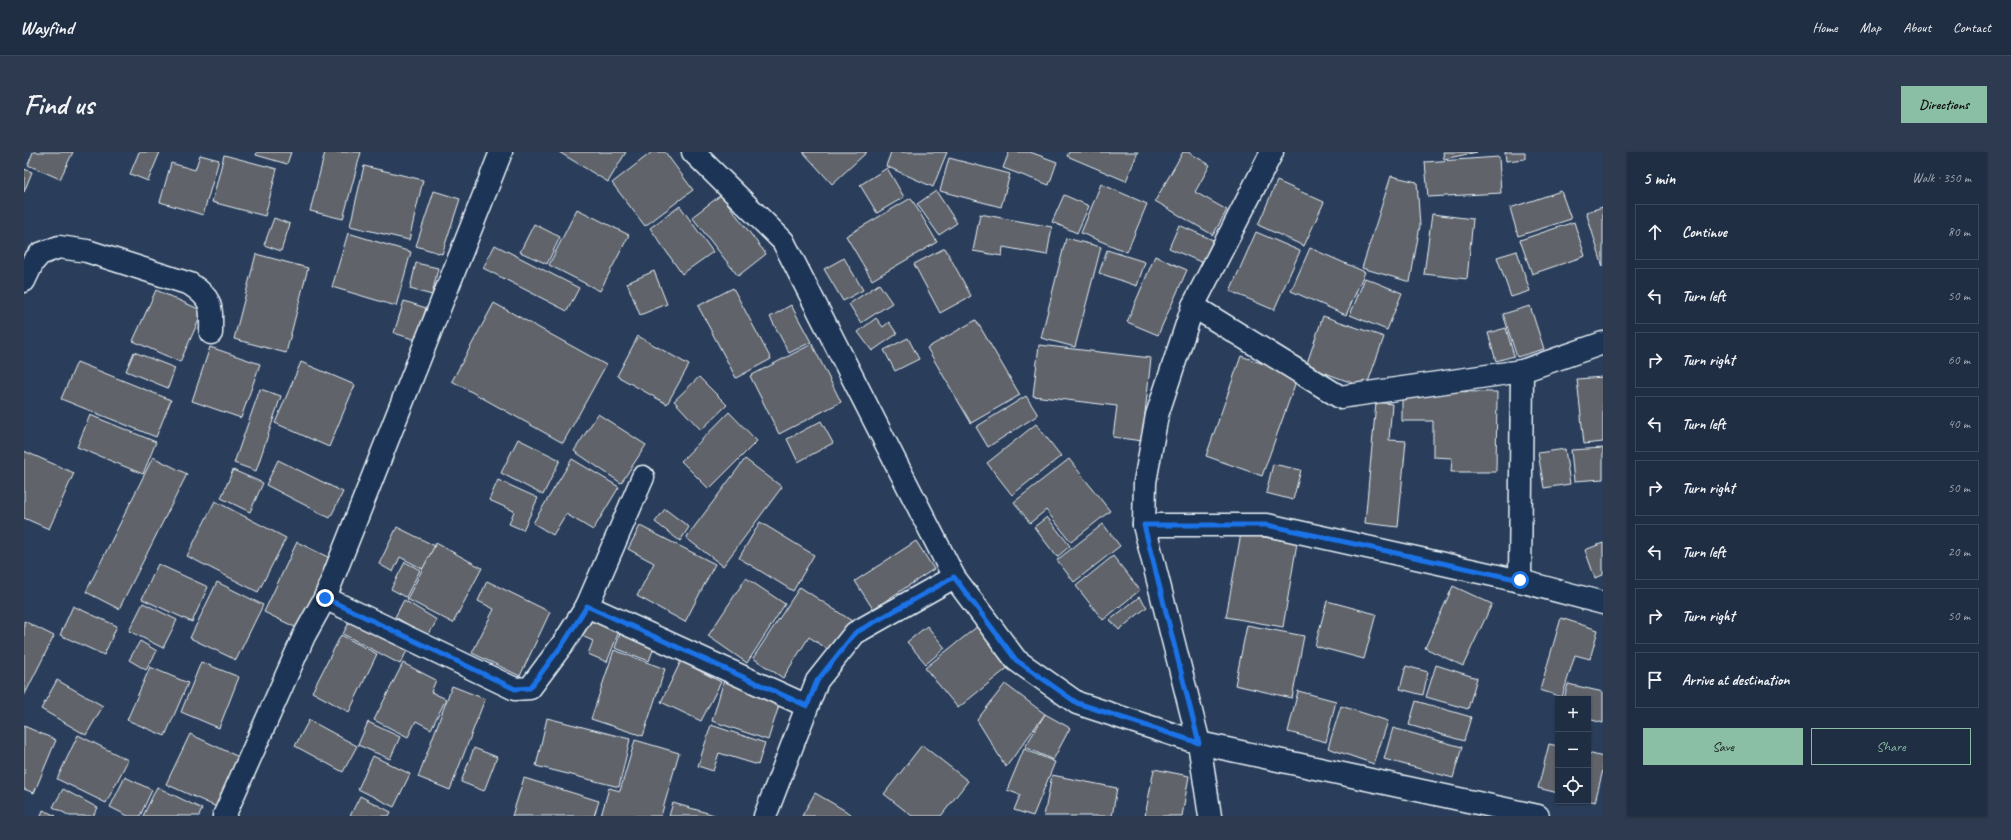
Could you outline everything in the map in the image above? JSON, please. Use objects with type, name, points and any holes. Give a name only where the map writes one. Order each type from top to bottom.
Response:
[{"type":"street","points":[[224,816],[304,636],[325,598],[501,152]]},
{"type":"street","points":[[694,152],[783,240],[954,577],[1016,660],[1077,703],[1199,743],[1538,816]]},
{"type":"street","points":[[1210,816],[1199,743],[1144,525],[1145,482],[1157,415],[1193,306],[1272,152]]},
{"type":"street","points":[[24,281],[33,262],[40,254],[59,248],[87,252],[190,284],[203,293],[210,305],[211,334]]},
{"type":"street","points":[[1193,306],[1340,397],[1522,371],[1603,343]]},
{"type":"street","points":[[1520,580],[1522,371]]},
{"type":"street","points":[[325,598],[515,689],[530,688],[565,641],[587,606],[643,477]]},
{"type":"street","points":[[1144,525],[1267,525],[1520,580],[1603,603]]},
{"type":"street","points":[[766,816],[817,681],[855,633],[954,577]]},
{"type":"street","points":[[587,606],[807,706]]},
{"type":"building","points":[[33,152],[73,152],[60,179],[28,165]]},
{"type":"building","points":[[139,152],[160,152],[148,181],[130,174]]},
{"type":"building","points":[[257,152],[291,152],[287,164],[256,155]]},
{"type":"building","points":[[325,152],[361,152],[343,219],[310,211]]},
{"type":"building","points":[[559,152],[626,152],[608,182]]},
{"type":"building","points":[[652,152],[665,152],[693,190],[645,226],[612,183]]},
{"type":"building","points":[[803,152],[867,152],[832,184]]},
{"type":"building","points":[[891,152],[947,152],[933,187],[886,166]]},
{"type":"building","points":[[1009,152],[1030,152],[1057,162],[1049,185],[1003,168]]},
{"type":"building","points":[[1069,152],[1138,152],[1126,181],[1067,156]]},
{"type":"building","points":[[1183,152],[1188,152],[1210,165],[1195,192],[1227,210],[1213,235],[1155,201]]},
{"type":"building","points":[[1443,152],[1477,152],[1444,159]]},
{"type":"building","points":[[1505,152],[1525,152],[1525,159],[1506,161]]},
{"type":"building","points":[[200,155],[219,160],[203,215],[160,202],[171,163],[195,170]]},
{"type":"building","points":[[224,155],[277,169],[265,216],[212,202]]},
{"type":"building","points":[[1499,157],[1501,193],[1428,197],[1425,162]]},
{"type":"building","points":[[949,158],[1010,174],[1001,207],[940,191]]},
{"type":"building","points":[[364,166],[423,180],[409,240],[350,226]]},
{"type":"building","points":[[887,168],[904,197],[877,213],[860,185]]},
{"type":"building","points":[[24,169],[32,172],[24,192]]},
{"type":"building","points":[[1391,176],[1417,182],[1420,226],[1410,282],[1362,268]]},
{"type":"building","points":[[1277,181],[1324,202],[1304,246],[1258,225]]},
{"type":"building","points":[[1101,184],[1147,204],[1127,252],[1081,233]]},
{"type":"building","points":[[434,191],[460,199],[442,254],[416,246]]},
{"type":"building","points":[[936,191],[957,223],[939,235],[917,204]]},
{"type":"building","points":[[1561,191],[1571,219],[1518,236],[1510,208]]},
{"type":"building","points":[[721,195],[766,254],[738,276],[692,217]]},
{"type":"building","points":[[1064,195],[1089,206],[1077,233],[1052,222]]},
{"type":"building","points":[[911,198],[937,242],[872,280],[846,236]]},
{"type":"building","points":[[680,206],[713,252],[682,274],[650,228]]},
{"type":"building","points":[[1603,207],[1603,267],[1586,212]]},
{"type":"building","points":[[577,209],[629,235],[600,291],[549,265]]},
{"type":"building","points":[[980,214],[1052,227],[1047,255],[1003,247],[1002,256],[973,251]]},
{"type":"building","points":[[1432,214],[1473,219],[1467,279],[1424,274]]},
{"type":"building","points":[[274,218],[290,224],[281,251],[264,245]]},
{"type":"building","points":[[1574,222],[1585,256],[1532,274],[1520,240]]},
{"type":"building","points":[[534,224],[560,237],[547,264],[520,252]]},
{"type":"building","points":[[1179,225],[1213,240],[1203,263],[1169,248]]},
{"type":"building","points":[[1256,232],[1300,251],[1274,310],[1230,291]]},
{"type":"building","points":[[348,233],[411,252],[396,306],[332,287]]},
{"type":"building","points":[[1066,238],[1101,247],[1075,347],[1041,338]]},
{"type":"building","points":[[495,245],[579,288],[567,311],[483,268]]},
{"type":"building","points":[[945,248],[971,296],[940,313],[914,264]]},
{"type":"building","points":[[1310,248],[1365,272],[1346,315],[1291,291]]},
{"type":"building","points":[[1107,250],[1145,262],[1137,286],[1099,273]]},
{"type":"building","points":[[1517,251],[1530,291],[1511,297],[1497,257]]},
{"type":"building","points":[[256,254],[308,268],[286,353],[234,339]]},
{"type":"building","points":[[1155,256],[1187,270],[1158,335],[1127,322]]},
{"type":"building","points":[[844,258],[863,290],[843,301],[824,269]]},
{"type":"building","points":[[416,263],[438,268],[432,295],[410,289]]},
{"type":"building","points":[[654,271],[667,304],[640,315],[627,283]]},
{"type":"building","points":[[1365,278],[1402,293],[1387,330],[1350,315]]},
{"type":"building","points":[[879,284],[892,303],[861,323],[849,304]]},
{"type":"building","points":[[733,288],[771,359],[736,378],[698,306]]},
{"type":"building","points":[[156,290],[203,311],[180,362],[133,341]]},
{"type":"building","points":[[404,301],[426,308],[416,340],[394,333]]},
{"type":"building","points":[[494,303],[606,365],[563,443],[452,381]]},
{"type":"building","points":[[791,305],[811,342],[789,353],[770,317]]},
{"type":"building","points":[[1530,306],[1544,349],[1517,357],[1503,314]]},
{"type":"building","points":[[1323,316],[1384,337],[1366,388],[1306,366]]},
{"type":"building","points":[[876,318],[883,327],[889,322],[897,334],[872,351],[858,332]]},
{"type":"building","points":[[976,320],[1020,395],[971,423],[927,348]]},
{"type":"building","points":[[1506,328],[1514,356],[1496,361],[1488,333]]},
{"type":"building","points":[[638,336],[689,365],[667,404],[617,376]]},
{"type":"building","points":[[908,338],[919,359],[895,371],[884,350]]},
{"type":"building","points":[[812,344],[841,402],[779,434],[750,376]]},
{"type":"building","points":[[1039,345],[1151,358],[1142,441],[1113,437],[1117,406],[1033,396]]},
{"type":"building","points":[[210,347],[260,364],[241,418],[192,401]]},
{"type":"building","points":[[134,352],[175,368],[168,388],[126,371]]},
{"type":"building","points":[[1241,356],[1298,376],[1262,476],[1206,456]]},
{"type":"building","points":[[77,362],[171,400],[156,437],[61,399]]},
{"type":"building","points":[[301,362],[355,385],[329,447],[275,423]]},
{"type":"building","points":[[699,377],[727,405],[701,430],[674,401]]},
{"type":"building","points":[[1603,377],[1603,442],[1584,444],[1577,379]]},
{"type":"building","points":[[260,389],[281,396],[256,471],[234,463]]},
{"type":"building","points":[[1402,391],[1497,392],[1496,472],[1451,472],[1452,458],[1433,457],[1433,421],[1402,421]]},
{"type":"building","points":[[1026,396],[1038,415],[988,447],[976,427]]},
{"type":"building","points":[[1376,402],[1392,404],[1389,440],[1406,441],[1398,527],[1365,523]]},
{"type":"building","points":[[729,412],[757,441],[709,489],[681,461]]},
{"type":"building","points":[[598,414],[646,445],[621,483],[574,451]]},
{"type":"building","points":[[90,415],[156,442],[143,474],[77,447]]},
{"type":"building","points":[[821,421],[833,443],[798,462],[787,439]]},
{"type":"building","points":[[1036,424],[1061,456],[1012,495],[987,463]]},
{"type":"building","points":[[518,439],[560,460],[543,495],[501,473]]},
{"type":"building","points":[[1603,448],[1603,479],[1574,481],[1571,450]]},
{"type":"building","points":[[1565,449],[1570,484],[1544,488],[1538,453]]},
{"type":"building","points":[[24,451],[74,473],[49,529],[24,518]]},
{"type":"building","points":[[153,457],[187,474],[119,609],[86,592]]},
{"type":"building","points":[[572,459],[619,487],[593,530],[566,514],[553,535],[533,523]]},
{"type":"building","points":[[745,459],[782,487],[723,566],[686,538]]},
{"type":"building","points":[[1069,459],[1110,511],[1071,542],[1046,510],[1030,523],[1014,502]]},
{"type":"building","points":[[278,460],[343,492],[330,518],[266,485]]},
{"type":"building","points":[[1273,464],[1301,470],[1293,500],[1266,493]]},
{"type":"building","points":[[233,470],[263,483],[250,512],[221,498]]},
{"type":"building","points":[[498,480],[538,498],[523,530],[509,524],[514,511],[489,500]]},
{"type":"building","points":[[215,501],[286,538],[258,592],[187,556]]},
{"type":"building","points":[[665,509],[689,527],[680,541],[655,522]]},
{"type":"building","points":[[1047,517],[1070,546],[1057,557],[1034,527]]},
{"type":"building","points":[[760,522],[814,555],[793,591],[739,558]]},
{"type":"building","points":[[1103,524],[1120,546],[1074,582],[1057,560]]},
{"type":"building","points":[[640,526],[715,564],[685,622],[637,596],[654,563],[628,549]]},
{"type":"building","points":[[397,527],[435,546],[423,569],[400,557],[393,572],[379,564]]},
{"type":"building","points":[[1241,533],[1297,543],[1283,627],[1226,617]]},
{"type":"building","points":[[916,541],[934,569],[873,609],[855,581]]},
{"type":"building","points":[[297,542],[336,561],[303,631],[264,612]]},
{"type":"building","points":[[436,543],[482,568],[453,623],[407,599]]},
{"type":"building","points":[[1603,543],[1603,575],[1595,578],[1585,550]]},
{"type":"building","points":[[1113,556],[1140,590],[1103,620],[1076,586]]},
{"type":"building","points":[[405,562],[420,570],[406,597],[391,589]]},
{"type":"building","points":[[158,564],[208,587],[192,622],[142,599]]},
{"type":"building","points":[[746,578],[785,604],[747,663],[708,636]]},
{"type":"building","points":[[487,581],[550,612],[520,676],[472,653],[494,609],[478,601]]},
{"type":"building","points":[[217,582],[263,605],[236,660],[190,638]]},
{"type":"building","points":[[1453,586],[1492,604],[1463,666],[1425,648]]},
{"type":"building","points":[[800,587],[855,623],[835,654],[809,637],[783,678],[753,658]]},
{"type":"building","points":[[1139,597],[1147,607],[1119,630],[1110,620]]},
{"type":"building","points":[[404,600],[437,620],[428,636],[395,617]]},
{"type":"building","points":[[1327,601],[1376,614],[1364,659],[1315,646]]},
{"type":"building","points":[[143,603],[177,620],[163,648],[129,631]]},
{"type":"building","points":[[73,606],[117,626],[104,655],[60,635]]},
{"type":"building","points":[[591,612],[622,624],[607,662],[588,654],[593,641],[582,636]]},
{"type":"building","points":[[352,617],[409,647],[400,664],[343,634]]},
{"type":"building","points":[[1561,618],[1598,630],[1590,659],[1575,655],[1562,696],[1540,690]]},
{"type":"building","points":[[24,621],[54,636],[24,696]]},
{"type":"building","points":[[1247,625],[1304,636],[1292,698],[1235,685]]},
{"type":"building","points":[[927,626],[945,648],[926,664],[907,642]]},
{"type":"building","points":[[978,626],[1010,666],[958,708],[925,668]]},
{"type":"building","points":[[622,628],[657,639],[649,661],[615,648]]},
{"type":"building","points":[[341,635],[377,654],[349,712],[312,692]]},
{"type":"building","points":[[140,641],[157,651],[146,670],[129,660]]},
{"type":"building","points":[[614,650],[665,669],[643,736],[591,719]]},
{"type":"building","points":[[681,661],[721,682],[701,721],[661,702]]},
{"type":"building","points":[[201,662],[239,677],[219,728],[181,712]]},
{"type":"building","points":[[403,663],[436,680],[431,692],[446,699],[431,729],[416,721],[408,737],[374,720]]},
{"type":"building","points":[[1436,665],[1477,678],[1468,709],[1426,697]]},
{"type":"building","points":[[1406,666],[1428,672],[1423,695],[1400,689]]},
{"type":"building","points":[[150,667],[188,683],[165,736],[127,720]]},
{"type":"building","points":[[57,680],[103,706],[86,735],[41,709]]},
{"type":"building","points":[[724,680],[781,699],[768,740],[712,721]]},
{"type":"building","points":[[1005,684],[1045,714],[1006,767],[977,720]]},
{"type":"building","points":[[1568,684],[1603,692],[1603,723],[1591,720],[1591,696],[1565,696]]},
{"type":"building","points":[[452,686],[485,699],[450,790],[418,777]]},
{"type":"building","points":[[1298,691],[1336,701],[1326,742],[1288,732]]},
{"type":"building","points":[[1416,701],[1471,717],[1464,741],[1409,725]]},
{"type":"building","points":[[1341,706],[1388,721],[1374,764],[1328,748]]},
{"type":"building","points":[[1045,714],[1070,728],[1053,760],[1025,747]]},
{"type":"building","points":[[547,718],[630,739],[619,787],[536,766]]},
{"type":"building","points":[[309,720],[357,746],[343,772],[295,746]]},
{"type":"building","points":[[368,722],[400,737],[390,759],[358,745]]},
{"type":"building","points":[[711,725],[765,743],[758,765],[719,753],[713,771],[698,766]]},
{"type":"building","points":[[24,726],[56,740],[34,793],[24,789]]},
{"type":"building","points":[[1393,728],[1462,747],[1453,778],[1384,759]]},
{"type":"building","points":[[190,734],[243,759],[219,808],[166,784]]},
{"type":"building","points":[[78,735],[128,760],[106,803],[57,779]]},
{"type":"building","points":[[635,740],[679,753],[661,816],[601,816],[609,788],[620,791]]},
{"type":"building","points":[[1549,744],[1555,745],[1555,792],[1538,788]]},
{"type":"building","points":[[922,745],[968,781],[941,816],[912,816],[884,794]]},
{"type":"building","points":[[474,748],[497,757],[484,791],[461,782]]},
{"type":"building","points":[[1024,749],[1055,762],[1033,816],[1014,810],[1020,795],[1007,790]]},
{"type":"building","points":[[1591,754],[1603,757],[1603,770],[1595,802],[1591,801]]},
{"type":"building","points":[[373,756],[410,774],[394,807],[358,789]]},
{"type":"building","points":[[1154,769],[1189,776],[1182,816],[1145,816]]},
{"type":"building","points":[[1052,775],[1117,788],[1112,816],[1044,816]]},
{"type":"building","points":[[125,777],[152,790],[140,816],[128,816],[110,807]]},
{"type":"building","points":[[524,778],[599,801],[594,816],[512,816]]},
{"type":"building","points":[[157,787],[202,809],[199,816],[143,816]]},
{"type":"building","points":[[63,789],[98,808],[93,816],[70,816],[53,807]]},
{"type":"building","points":[[815,793],[851,814],[850,816],[802,816]]},
{"type":"building","points":[[360,796],[391,812],[389,816],[350,816]]},
{"type":"building","points":[[673,803],[718,816],[669,816]]},
{"type":"building","points":[[43,810],[56,816],[41,816]]},
{"type":"route","points":[[325,598],[515,689],[530,688],[565,641],[587,606],[807,706],[817,681],[855,633],[954,577],[1016,660],[1077,703],[1199,743],[1144,525],[1267,525],[1520,580]]}]
